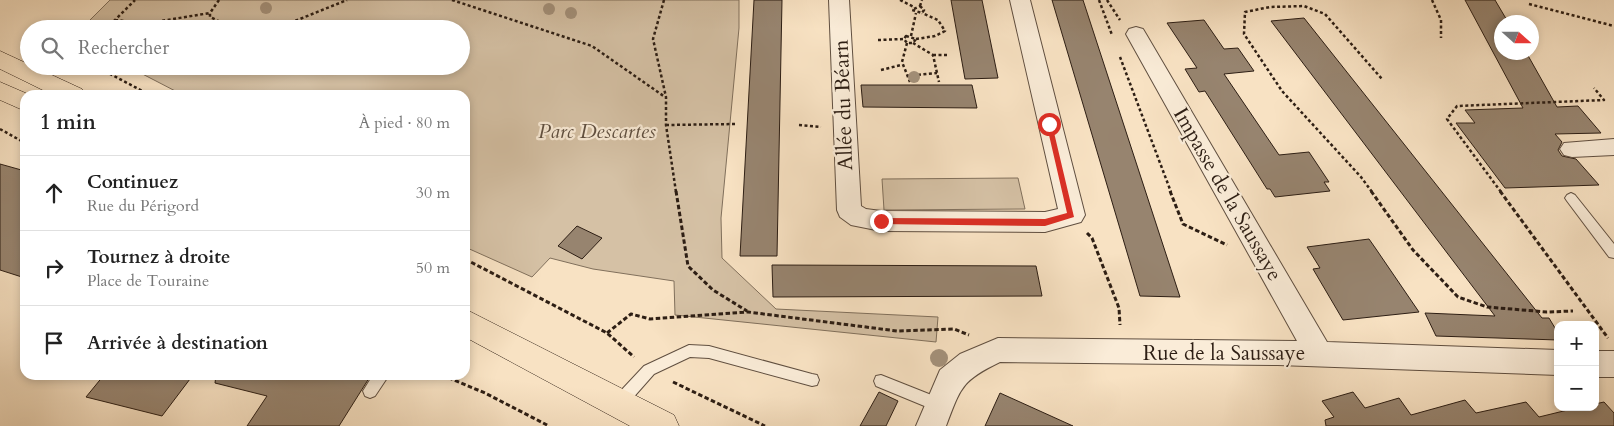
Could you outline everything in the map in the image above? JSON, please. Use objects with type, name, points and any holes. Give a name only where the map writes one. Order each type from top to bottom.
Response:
[{"type":"main road","points":[[0,60],[20,70]]},
{"type":"main road","points":[[31,75],[63,90]]},
{"type":"main road","points":[[0,90],[20,100]]},
{"type":"main road","points":[[470,325],[662,426]]},
{"type":"street","name":"Allée du Béarn","points":[[839,0],[849,210],[860,218],[881,221],[1045,222],[1072,215]]},
{"type":"street","points":[[1020,0],[1072,215]]},
{"type":"street","name":"Impasse de la Saussaye","points":[[1125,36],[1319,354]]},
{"type":"street","points":[[1572,148],[1614,147]]},
{"type":"street","name":"Rue de la Saussaye","points":[[935,416],[950,379],[970,363],[998,350],[1319,354],[1554,363]]},
{"type":"street","points":[[1599,364],[1614,364]]},
{"type":"lane","points":[[1571,198],[1614,253]]},
{"type":"lane","points":[[619,403],[649,370],[689,351],[709,352],[812,380]]},
{"type":"lane","points":[[370,391],[378,380]]},
{"type":"lane","points":[[880,381],[935,416]]},
{"type":"path","points":[[115,20],[135,0]]},
{"type":"path","points":[[215,20],[210,18],[210,13],[219,0]]},
{"type":"path","points":[[297,20],[347,0]]},
{"type":"path","points":[[452,0],[592,46],[666,97]]},
{"type":"path","points":[[664,0],[653,39],[666,97],[666,125],[688,266],[713,290],[748,312]]},
{"type":"path","points":[[900,0],[914,8],[920,6]]},
{"type":"path","points":[[920,6],[922,0]]},
{"type":"path","points":[[1099,0],[1125,36]]},
{"type":"path","points":[[1432,0],[1441,20],[1441,38]]},
{"type":"path","points":[[1529,4],[1614,26]]},
{"type":"path","points":[[920,6],[924,10],[922,13]]},
{"type":"path","points":[[1382,79],[1325,14],[1304,6],[1270,6],[1245,12],[1244,34],[1282,90],[1361,177],[1413,250],[1458,297],[1487,307],[1547,312],[1573,311]]},
{"type":"path","points":[[904,40],[906,36],[916,39],[935,36],[945,32],[938,20],[922,13],[916,13],[912,10],[914,8]]},
{"type":"path","points":[[167,20],[210,13]]},
{"type":"path","points":[[911,36],[916,13]]},
{"type":"path","points":[[913,43],[916,39]]},
{"type":"path","points":[[878,40],[904,40],[933,55],[949,55]]},
{"type":"path","points":[[908,43],[902,52],[901,64],[910,82]]},
{"type":"path","points":[[933,55],[939,82]]},
{"type":"path","points":[[1120,56],[1183,224],[1228,245]]},
{"type":"path","points":[[881,70],[901,64]]},
{"type":"path","points":[[907,76],[937,73]]},
{"type":"path","points":[[112,75],[141,90]]},
{"type":"path","points":[[1594,88],[1604,100],[1457,106],[1446,119],[1614,346]]},
{"type":"path","points":[[666,125],[736,124]]},
{"type":"path","points":[[0,129],[20,140]]},
{"type":"path","points":[[1072,215],[1092,238],[1119,308],[1121,352]]},
{"type":"path","points":[[470,262],[607,333],[649,370],[765,426]]},
{"type":"path","points":[[607,333],[631,314],[650,319],[748,312],[897,331],[954,329],[979,338],[998,350]]},
{"type":"path","points":[[454,380],[485,393],[549,426]]},
{"type":"green space","name":"Parc Descartes","points":[[110,0],[739,0],[739,28],[721,218],[722,258],[776,309],[938,317],[936,342],[675,315],[674,281],[593,269],[550,258],[532,277],[470,249],[470,90],[173,90],[144,75],[470,75],[470,20],[90,20]]},
{"type":"green space","points":[[1018,178],[1025,209],[884,210],[882,179]]},
{"type":"building","points":[[754,0],[782,0],[777,256],[740,256]]},
{"type":"building","points":[[951,0],[982,0],[998,78],[965,79]]},
{"type":"building","points":[[1052,0],[1083,0],[1180,297],[1140,296]]},
{"type":"building","points":[[1465,0],[1495,0],[1504,15],[1494,15],[1494,54]]},
{"type":"building","points":[[1304,18],[1542,318],[1549,318],[1554,326],[1554,340],[1436,336],[1425,313],[1495,316],[1271,21]]},
{"type":"building","points":[[1204,20],[1224,49],[1238,48],[1254,71],[1224,74],[1279,155],[1309,152],[1329,182],[1324,182],[1330,191],[1275,197],[1270,189],[1267,189],[1205,91],[1199,92],[1185,69],[1197,68],[1167,23]]},
{"type":"building","points":[[1497,60],[1531,60],[1557,107],[1578,106],[1601,133],[1555,134],[1562,142],[1558,150],[1562,156],[1576,159],[1599,185],[1505,188],[1456,123],[1475,123],[1465,110],[1523,108]]},
{"type":"building","points":[[861,85],[972,85],[977,108],[863,107]]},
{"type":"building","points":[[0,164],[20,170],[20,276],[0,270]]},
{"type":"building","points":[[577,226],[602,238],[582,259],[558,246]]},
{"type":"building","points":[[1369,239],[1419,312],[1343,320],[1313,269],[1320,268],[1307,247]]},
{"type":"building","points":[[772,265],[1036,266],[1042,296],[773,297]]},
{"type":"building","points":[[100,380],[189,380],[162,416],[86,397]]},
{"type":"building","points":[[215,380],[368,380],[339,426],[247,426],[267,396],[215,383]]},
{"type":"building","points":[[879,392],[898,401],[886,426],[860,426]]},
{"type":"building","points":[[1353,392],[1365,408],[1399,398],[1411,415],[1465,400],[1476,413],[1526,402],[1539,417],[1564,411],[1599,411],[1599,403],[1604,402],[1614,413],[1614,426],[1326,426],[1325,420],[1334,417],[1322,401]]},
{"type":"building","points":[[1000,393],[1073,426],[985,426]]},
{"type":"route","points":[[881,221],[1045,222],[1072,215],[1049,124]]}]
